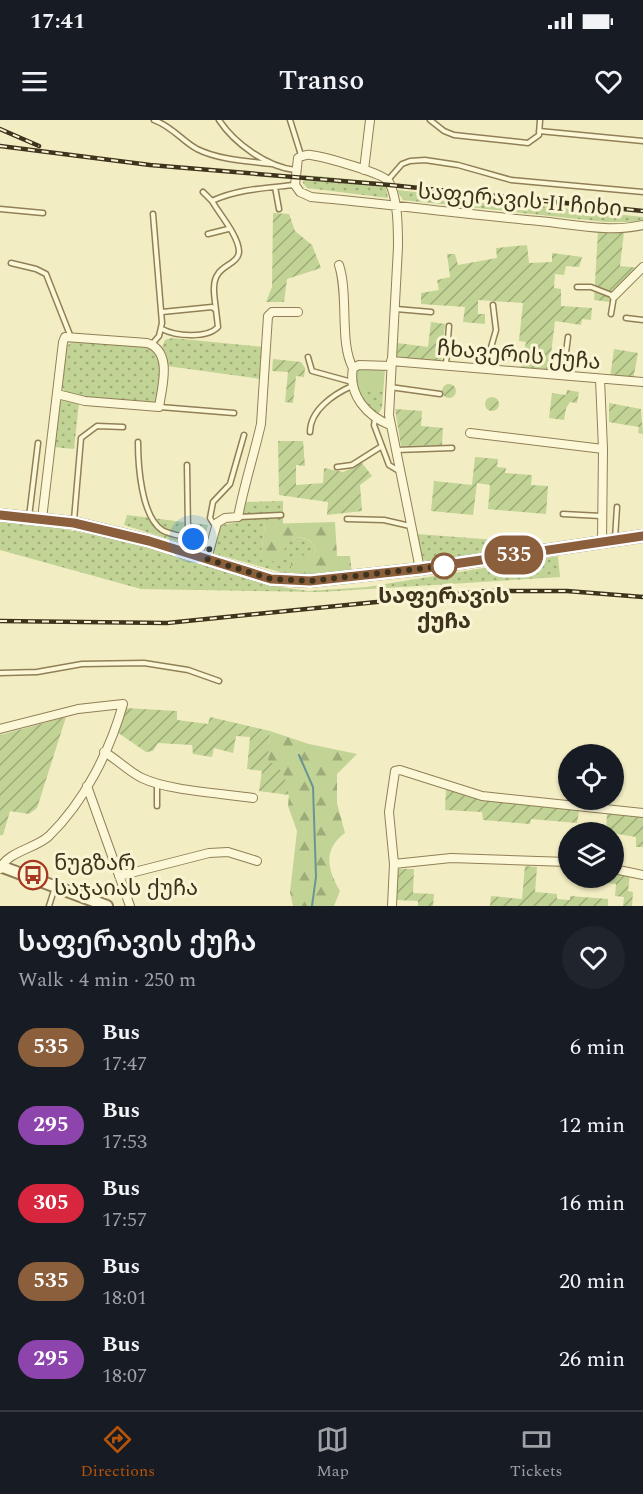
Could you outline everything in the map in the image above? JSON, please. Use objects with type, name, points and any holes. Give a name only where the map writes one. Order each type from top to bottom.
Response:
[{"type":"main road","points":[[0,515],[74,523],[149,541],[271,579],[310,581],[420,569],[643,536]]},
{"type":"main road","points":[[0,868],[107,906]]},
{"type":"street","points":[[364,170],[370,120]]},
{"type":"street","points":[[394,206],[311,197],[300,192],[295,185],[296,161],[301,156],[310,154],[364,170],[388,180],[394,206],[398,237],[390,426],[420,569]]},
{"type":"street","name":"საფერავის II ჩიხი","points":[[394,206],[605,227],[630,228],[643,225]]},
{"type":"street","points":[[339,265],[345,284],[348,354],[353,368],[352,384],[367,412],[375,419],[390,426]]},
{"type":"street","points":[[614,296],[643,267]]},
{"type":"street","points":[[207,559],[215,526],[220,520],[237,517],[243,483],[261,424],[268,316],[272,312],[298,312]]},
{"type":"street","points":[[42,519],[63,342],[65,337],[70,335],[152,344],[164,362],[159,407],[85,401],[57,394]]},
{"type":"street","name":"ჩხავერის ქუჩა","points":[[353,368],[359,365],[391,363],[446,365],[643,382]]},
{"type":"street","points":[[600,379],[603,448],[602,542]]},
{"type":"street","points":[[470,433],[603,448]]},
{"type":"street","points":[[0,729],[78,709],[123,703],[104,752],[87,786],[68,815],[47,838],[13,856],[0,868]]},
{"type":"street","points":[[104,752],[120,761],[140,778],[157,783],[253,798]]},
{"type":"street","points":[[392,906],[394,864],[389,834],[390,802],[393,774],[400,770],[482,796],[643,813]]},
{"type":"street","points":[[87,786],[130,906]]},
{"type":"street","points":[[120,876],[209,853],[228,852],[256,861]]},
{"type":"street","points":[[394,864],[450,858],[558,862]]},
{"type":"street","points":[[624,871],[643,875]]},
{"type":"lane","points":[[154,120],[175,130],[196,148],[233,159],[272,164],[295,170]]},
{"type":"lane","points":[[219,120],[232,135],[272,164]]},
{"type":"lane","points":[[290,120],[301,156]]},
{"type":"lane","points":[[430,120],[454,135],[518,142],[535,140],[540,120]]},
{"type":"lane","points":[[539,131],[643,141]]},
{"type":"lane","points":[[388,180],[402,164],[425,160],[458,165],[511,180],[643,192]]},
{"type":"lane","points":[[212,201],[222,196],[295,185]]},
{"type":"lane","points":[[275,187],[279,209]]},
{"type":"lane","points":[[162,329],[179,335],[213,331],[218,327],[214,285],[218,273],[237,259],[239,252],[212,201],[203,192]]},
{"type":"lane","points":[[0,209],[43,213]]},
{"type":"lane","points":[[152,344],[162,329],[153,214]]},
{"type":"lane","points":[[208,234],[228,229]]},
{"type":"lane","points":[[11,263],[36,268],[46,274],[70,335]]},
{"type":"lane","points":[[577,287],[591,287],[614,296],[611,314]]},
{"type":"lane","points":[[485,369],[496,330],[494,305]]},
{"type":"lane","points":[[162,312],[212,307],[216,310]]},
{"type":"lane","points":[[394,309],[431,312]]},
{"type":"lane","points":[[626,318],[643,320]]},
{"type":"lane","points":[[446,365],[449,326]]},
{"type":"lane","points":[[563,376],[568,337]]},
{"type":"lane","points":[[308,357],[312,371],[352,384]]},
{"type":"lane","points":[[310,432],[312,421],[329,399],[352,384]]},
{"type":"lane","points":[[390,387],[440,394]]},
{"type":"lane","points":[[159,407],[234,413]]},
{"type":"lane","points":[[375,419],[374,425],[391,468],[399,471]]},
{"type":"lane","points":[[74,523],[81,438],[97,426],[123,427]]},
{"type":"lane","points":[[215,526],[210,518],[213,502],[230,484],[244,435]]},
{"type":"lane","points":[[138,442],[140,487],[154,519],[163,531],[210,546]]},
{"type":"lane","points":[[29,518],[39,443]]},
{"type":"lane","points":[[337,467],[352,465],[382,446]]},
{"type":"lane","points":[[395,450],[452,448]]},
{"type":"lane","points":[[187,465],[186,524],[193,539]]},
{"type":"lane","points":[[615,540],[617,507]]},
{"type":"lane","points":[[563,514],[602,516]]},
{"type":"lane","points":[[237,517],[281,515]]},
{"type":"lane","points":[[346,519],[384,520],[411,526]]},
{"type":"lane","points":[[0,673],[37,672],[82,664],[144,663],[188,670],[219,681]]},
{"type":"lane","points":[[157,783],[157,806]]},
{"type":"lane","points":[[49,906],[55,886]]},
{"type":"green space","points":[[304,175],[381,182],[386,187],[388,198],[307,188],[303,183]]},
{"type":"green space","points":[[397,190],[643,217],[643,222],[606,222],[403,200]]},
{"type":"green space","points":[[273,213],[289,214],[295,231],[312,245],[321,268],[287,279],[284,302],[266,302],[272,287]]},
{"type":"green space","points":[[598,231],[624,232],[620,266],[640,268],[613,293],[610,302],[594,300]]},
{"type":"green space","points":[[527,245],[529,263],[552,262],[552,253],[582,257],[579,267],[566,266],[564,275],[555,274],[554,288],[561,289],[561,306],[592,308],[591,320],[582,319],[581,325],[555,321],[549,370],[521,367],[526,342],[519,341],[523,303],[478,300],[478,314],[485,314],[485,324],[463,322],[465,307],[421,304],[421,293],[439,290],[437,280],[450,277],[447,254],[455,254],[458,265],[497,258],[496,248]]},
{"type":"green space","points":[[431,322],[445,324],[441,362],[396,357],[397,343],[428,347]]},
{"type":"green space","points":[[172,338],[263,347],[261,379],[167,366],[162,347],[165,340]]},
{"type":"green space","points":[[75,340],[146,345],[153,350],[161,372],[157,404],[80,396],[65,392],[61,385],[65,347]]},
{"type":"green space","points":[[614,349],[638,353],[633,380],[610,378]]},
{"type":"green space","points":[[273,359],[301,362],[305,368],[304,377],[296,376],[293,403],[285,402],[288,372],[272,371]]},
{"type":"green space","points":[[357,368],[385,369],[382,408],[378,414],[367,407],[359,395],[356,381]]},
{"type":"green space","points":[[358,370],[383,370],[383,389],[358,389]]},
{"type":"green space","points":[[446,384],[452,384],[456,391],[452,398],[446,398],[442,394],[442,388]]},
{"type":"green space","points":[[567,390],[579,392],[577,403],[570,402],[566,408],[564,420],[549,418],[552,393],[566,395]]},
{"type":"green space","points":[[489,397],[495,397],[499,404],[495,411],[489,411],[485,407],[485,401]]},
{"type":"green space","points":[[63,400],[79,403],[74,449],[53,447],[59,403]]},
{"type":"green space","points":[[609,403],[641,409],[643,434],[638,433],[639,427],[609,422]]},
{"type":"green space","points":[[395,409],[422,411],[421,426],[443,428],[442,445],[401,446]]},
{"type":"green space","points":[[278,441],[303,441],[305,466],[296,465],[296,485],[323,483],[324,468],[343,472],[362,463],[372,476],[360,485],[362,511],[327,515],[328,502],[279,495]]},
{"type":"green space","points":[[475,457],[498,459],[497,467],[506,468],[505,473],[532,475],[531,485],[548,486],[546,514],[488,509],[490,485],[477,483],[473,515],[431,511],[434,481],[472,485]]},
{"type":"green space","points":[[283,501],[283,524],[265,524],[261,555],[291,539],[305,539],[311,542],[316,550],[313,556],[291,562],[291,575],[212,553],[221,525],[239,522],[243,502]]},
{"type":"green space","points":[[127,515],[208,525],[202,545],[197,548],[124,525]]},
{"type":"green space","points":[[0,521],[58,528],[143,544],[274,586],[308,591],[367,587],[558,556],[560,577],[321,592],[141,589],[0,550]]},
{"type":"green space","points":[[335,522],[337,556],[350,556],[352,574],[291,575],[291,561],[296,555],[313,556],[316,550],[307,539],[303,538],[295,538],[286,543],[283,557],[277,562],[266,560],[261,555],[265,524]]},
{"type":"green space","points":[[417,534],[549,544],[426,562],[423,559]]},
{"type":"green space","points":[[125,708],[177,711],[177,720],[208,724],[210,717],[270,731],[268,761],[283,774],[289,795],[259,791],[262,771],[247,769],[250,737],[236,736],[233,753],[214,748],[212,757],[193,754],[192,745],[158,743],[153,751],[146,752],[117,732]]},
{"type":"green space","points":[[66,717],[37,808],[29,814],[10,811],[3,835],[0,835],[0,735]]},
{"type":"green space","points":[[270,731],[309,744],[357,754],[337,774],[337,803],[345,833],[338,839],[330,853],[332,875],[340,891],[334,906],[293,906],[290,892],[297,831],[288,806],[289,795],[268,761]]},
{"type":"green space","points":[[446,788],[494,801],[579,811],[577,822],[531,819],[530,824],[483,820],[482,812],[445,810]]},
{"type":"green space","points":[[607,813],[643,816],[643,847],[636,847],[636,837],[624,835],[624,822],[607,822]]},
{"type":"green space","points":[[525,866],[537,867],[535,892],[557,894],[557,899],[570,900],[570,896],[608,899],[608,906],[490,906],[491,896],[522,899]]},
{"type":"green space","points":[[397,869],[414,869],[413,893],[434,894],[433,906],[418,906],[418,901],[396,900]]},
{"type":"green space","points":[[624,874],[630,874],[628,891],[633,892],[632,906],[623,906],[624,897],[615,896],[616,888],[624,888]]},
{"type":"waterway","points":[[299,755],[313,787],[316,877],[312,906]]},
{"type":"railway","points":[[0,129],[39,146]]},
{"type":"railway","points":[[0,146],[150,165],[390,185],[643,211]]},
{"type":"railway","points":[[0,621],[167,623],[487,591],[567,591],[643,597]]},
{"type":"bus line","name":"535","points":[[0,515],[74,523],[149,541],[271,579],[310,581],[347,579],[643,536]]},
{"type":"place","name":"საფერავის ქუჩა","points":[[444,566]]},
{"type":"place","name":"ნუგზარ საჯაიას ქუჩა","points":[[33,875]]},
{"type":"route","points":[[193,539],[210,546],[207,559],[271,579],[310,581],[347,579],[444,566]]}]
